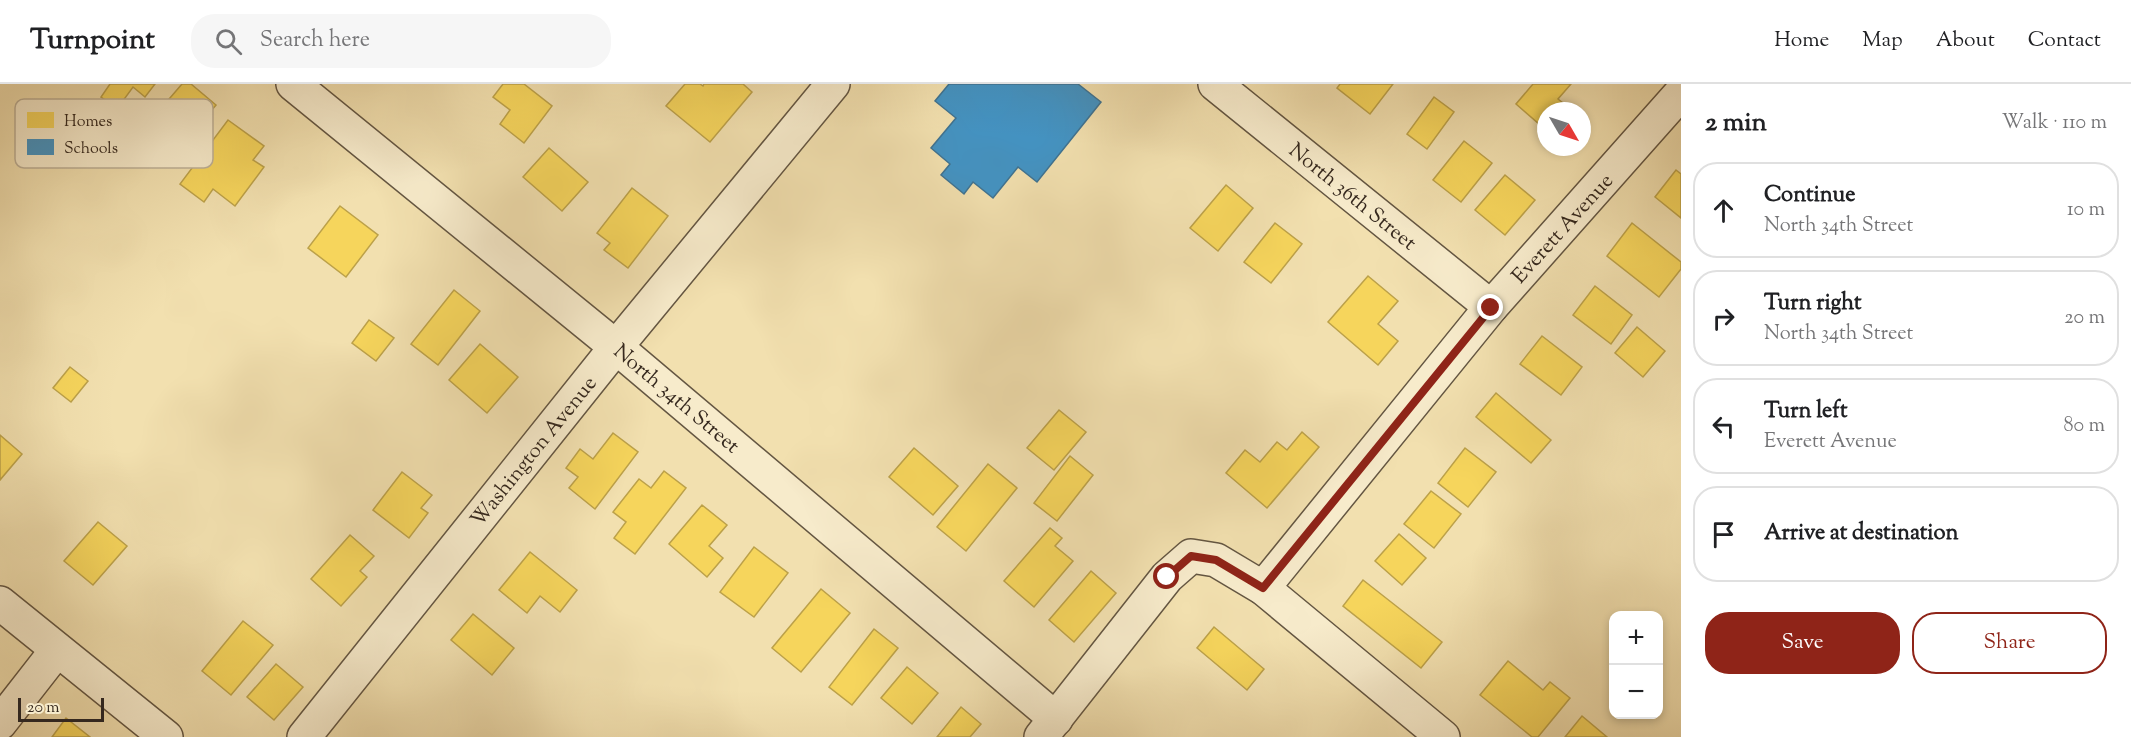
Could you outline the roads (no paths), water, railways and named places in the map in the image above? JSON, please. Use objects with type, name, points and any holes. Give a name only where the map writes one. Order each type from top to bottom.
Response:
[{"type":"street","name":"North 34th Street","points":[[294,84],[616,346],[1048,728]]},
{"type":"street","name":"Washington Avenue","points":[[304,737],[616,346],[833,84]]},
{"type":"street","name":"North 36th Street","points":[[1215,84],[1491,308]]},
{"type":"street","name":"Everett Avenue","points":[[1263,588],[1491,308],[1679,99]]},
{"type":"street","points":[[1048,728],[1167,577],[1191,556],[1216,560],[1263,588],[1443,737]]},
{"type":"street","points":[[0,603],[166,737]]},
{"type":"street","points":[[0,723],[57,650]]}]
